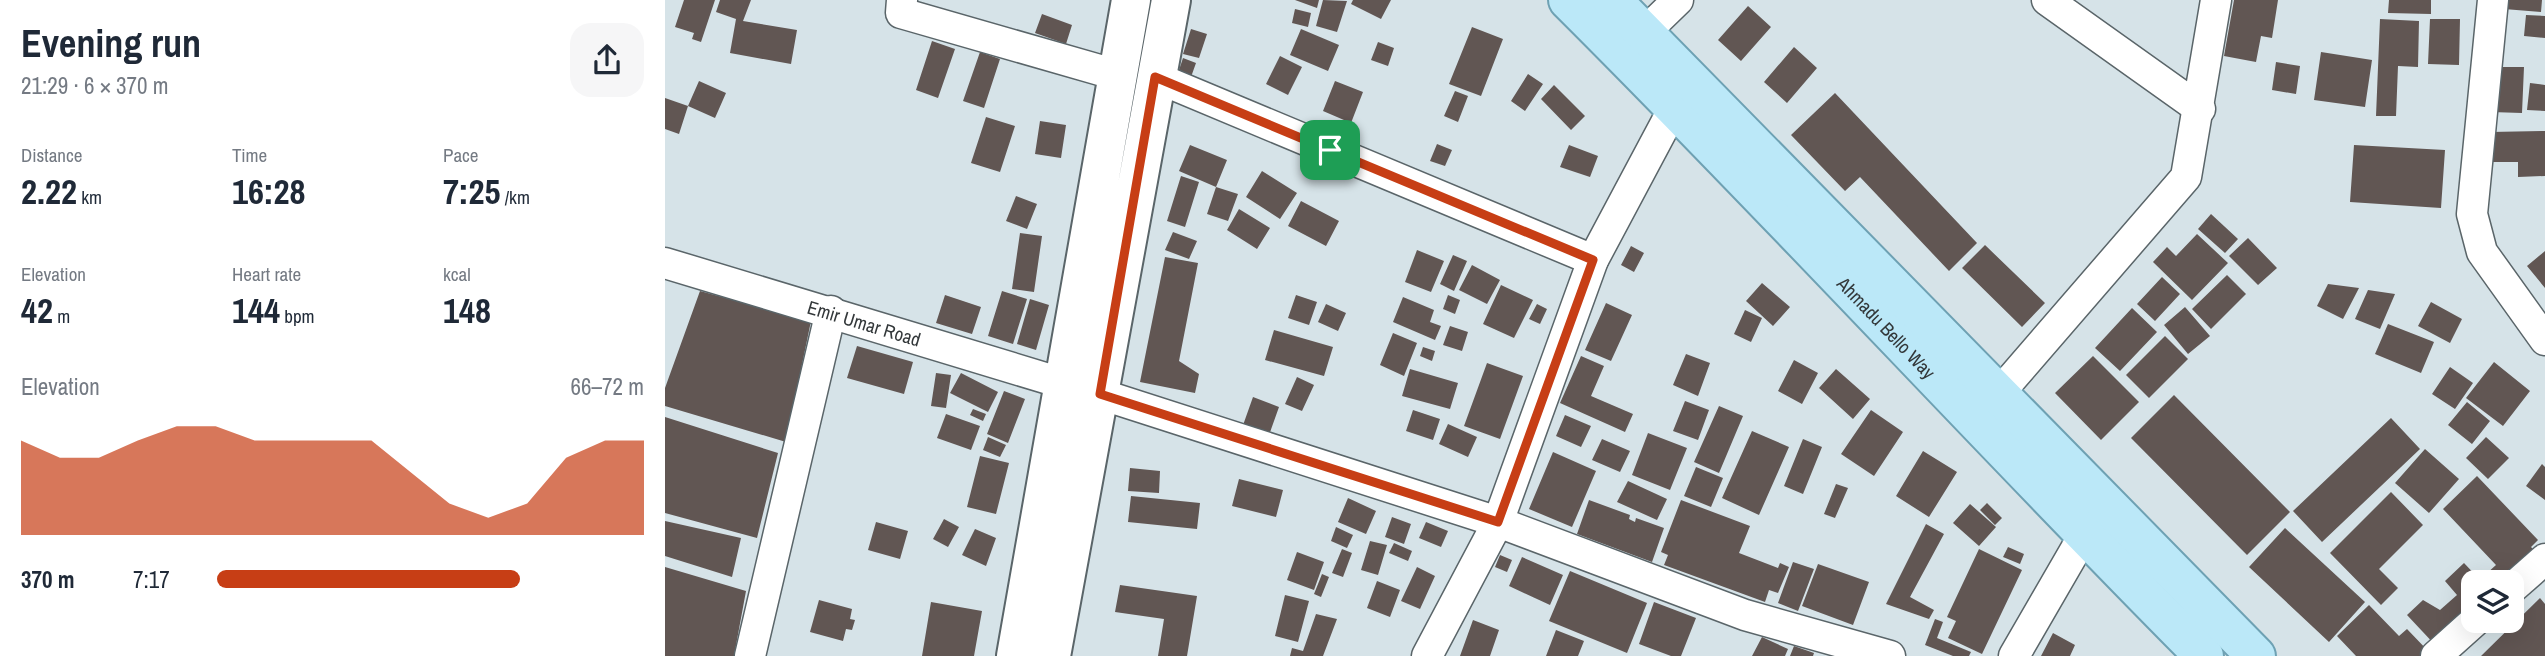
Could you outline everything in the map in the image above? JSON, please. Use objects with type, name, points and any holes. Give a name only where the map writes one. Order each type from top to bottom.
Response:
[{"type":"main road","name":"Ahmadu Bello Way","points":[[1568,0],[1675,106],[2084,535],[2204,656]]},
{"type":"main road","points":[[1612,0],[2000,392],[2256,656]]},
{"type":"street","points":[[902,0],[901,13],[1117,75]]},
{"type":"street","points":[[1051,656],[1117,75],[1131,0]]},
{"type":"street","points":[[1016,656],[1082,389],[1171,0]]},
{"type":"street","points":[[1645,32],[1678,0]]},
{"type":"street","points":[[2047,0],[2200,109]]},
{"type":"street","points":[[2000,392],[2186,177],[2200,109],[2216,0]]},
{"type":"street","points":[[2493,0],[2472,214],[2482,252],[2545,340]]},
{"type":"street","points":[[1155,77],[1593,260]]},
{"type":"street","points":[[1427,656],[1498,522],[1593,260],[1675,106]]},
{"type":"street","name":"Emir Umar Road","points":[[665,263],[1082,389],[1498,522],[1745,615],[1890,656]]},
{"type":"street","points":[[750,656],[831,311]]},
{"type":"street","points":[[2014,656],[2084,535]]},
{"type":"street","points":[[2524,578],[2545,559]]},
{"type":"street","points":[[2436,656],[2462,633]]},
{"type":"building","points":[[684,0],[715,0],[701,42],[692,39],[694,33],[675,27]]},
{"type":"building","points":[[720,0],[751,0],[743,21],[797,30],[791,64],[730,53],[736,19],[716,12]]},
{"type":"building","points":[[1295,0],[1319,0],[1317,8]]},
{"type":"building","points":[[1323,0],[1347,1],[1337,32],[1316,26]]},
{"type":"building","points":[[1353,0],[1391,0],[1381,19],[1351,4]]},
{"type":"building","points":[[2234,0],[2278,0],[2272,38],[2261,36],[2256,62],[2224,56]]},
{"type":"building","points":[[2389,0],[2431,0],[2431,14],[2388,13]]},
{"type":"building","points":[[2505,0],[2542,0],[2541,12],[2504,9]]},
{"type":"building","points":[[1748,6],[1771,27],[1741,61],[1718,40]]},
{"type":"building","points":[[1295,9],[1311,13],[1308,27],[1292,23]]},
{"type":"building","points":[[1042,14],[1072,25],[1066,44],[1035,33]]},
{"type":"building","points":[[2526,15],[2545,16],[2545,38],[2524,36]]},
{"type":"building","points":[[2380,19],[2419,21],[2418,67],[2398,66],[2396,116],[2376,116]]},
{"type":"building","points":[[2430,19],[2460,19],[2459,65],[2428,64]]},
{"type":"building","points":[[1472,27],[1503,39],[1481,96],[1449,84]]},
{"type":"building","points":[[1191,29],[1207,34],[1199,58],[1183,54]]},
{"type":"building","points":[[1301,29],[1339,45],[1328,71],[1290,55]]},
{"type":"building","points":[[932,41],[955,49],[938,98],[916,90]]},
{"type":"building","points":[[1378,42],[1394,48],[1388,66],[1371,60]]},
{"type":"building","points":[[1794,47],[1817,68],[1787,103],[1764,82]]},
{"type":"building","points":[[980,52],[1000,59],[984,108],[963,101]]},
{"type":"building","points":[[2321,52],[2372,60],[2365,107],[2314,100]]},
{"type":"building","points":[[1280,56],[1302,67],[1288,95],[1266,84]]},
{"type":"building","points":[[1183,58],[1196,63],[1191,77],[1178,73]]},
{"type":"building","points":[[2276,62],[2300,66],[2296,94],[2272,90]]},
{"type":"building","points":[[2492,67],[2524,67],[2522,113],[2491,112]]},
{"type":"building","points":[[1528,74],[1543,84],[1525,111],[1511,101]]},
{"type":"building","points":[[699,81],[726,93],[715,118],[688,106]]},
{"type":"building","points":[[1335,81],[1363,92],[1351,123],[1323,111]]},
{"type":"building","points":[[2530,83],[2545,85],[2545,111],[2527,110]]},
{"type":"building","points":[[1554,85],[1585,116],[1571,130],[1541,99]]},
{"type":"building","points":[[1455,91],[1468,96],[1458,122],[1444,116]]},
{"type":"building","points":[[1835,93],[1977,243],[1949,271],[1860,177],[1845,191],[1791,135]]},
{"type":"building","points":[[665,98],[688,106],[679,134],[665,129]]},
{"type":"building","points":[[986,117],[1015,126],[1000,172],[971,163]]},
{"type":"building","points":[[1040,121],[1066,125],[1061,158],[1035,154]]},
{"type":"building","points":[[2545,131],[2545,176],[2518,177],[2518,162],[2491,162],[2490,132]]},
{"type":"building","points":[[1437,144],[1452,150],[1445,166],[1430,161]]},
{"type":"building","points":[[1190,145],[1227,160],[1216,187],[1179,171]]},
{"type":"building","points":[[1569,145],[1598,156],[1590,177],[1560,167]]},
{"type":"building","points":[[2354,145],[2445,150],[2441,208],[2350,202]]},
{"type":"building","points":[[1262,171],[1297,193],[1280,219],[1246,197]]},
{"type":"building","points":[[1181,176],[1199,182],[1185,227],[1167,221]]},
{"type":"building","points":[[1216,187],[1238,194],[1228,221],[1207,214]]},
{"type":"building","points":[[1016,196],[1037,204],[1027,229],[1006,221]]},
{"type":"building","points":[[1301,201],[1339,221],[1326,246],[1288,226]]},
{"type":"building","points":[[1239,209],[1270,228],[1257,249],[1227,230]]},
{"type":"building","points":[[2211,214],[2238,239],[2225,253],[2198,229]]},
{"type":"building","points":[[1173,232],[1197,241],[1189,259],[1165,250]]},
{"type":"building","points":[[1020,233],[1042,236],[1034,292],[1012,289]]},
{"type":"building","points":[[2197,234],[2228,263],[2192,300],[2153,262],[2167,247],[2176,256]]},
{"type":"building","points":[[2248,238],[2277,268],[2258,285],[2229,256]]},
{"type":"building","points":[[1985,245],[2045,303],[2022,327],[1962,268]]},
{"type":"building","points":[[1631,246],[1644,253],[1634,272],[1621,265]]},
{"type":"building","points":[[1417,250],[1444,261],[1431,292],[1405,282]]},
{"type":"building","points":[[2545,251],[2545,288],[2527,266]]},
{"type":"building","points":[[1453,255],[1467,261],[1454,291],[1440,284]]},
{"type":"building","points":[[1165,257],[1198,263],[1179,361],[1199,374],[1195,393],[1140,382]]},
{"type":"building","points":[[1472,265],[1500,280],[1487,304],[1459,290]]},
{"type":"building","points":[[2227,275],[2246,294],[2211,329],[2192,309]]},
{"type":"building","points":[[2162,277],[2180,294],[2155,321],[2137,304]]},
{"type":"building","points":[[1762,283],[1790,307],[1773,326],[1746,301]]},
{"type":"building","points":[[2328,284],[2359,288],[2343,319],[2317,306]]},
{"type":"building","points":[[1501,285],[1533,300],[1514,338],[1483,324]]},
{"type":"building","points":[[2368,290],[2395,294],[2380,329],[2355,319]]},
{"type":"building","points":[[700,291],[811,321],[786,442],[665,406],[665,388]]},
{"type":"building","points":[[1002,291],[1027,299],[1013,344],[988,336]]},
{"type":"building","points":[[945,295],[981,307],[972,334],[936,323]]},
{"type":"building","points":[[1296,295],[1317,302],[1309,325],[1288,318]]},
{"type":"building","points":[[1448,295],[1460,300],[1455,314],[1443,309]]},
{"type":"building","points":[[1403,297],[1434,310],[1430,322],[1441,326],[1435,340],[1393,322]]},
{"type":"building","points":[[1030,299],[1049,305],[1036,350],[1017,344]]},
{"type":"building","points":[[2431,302],[2462,319],[2450,343],[2418,326]]},
{"type":"building","points":[[1606,303],[1632,315],[1611,361],[1585,350]]},
{"type":"building","points":[[1326,304],[1346,313],[1338,331],[1318,322]]},
{"type":"building","points":[[1537,304],[1547,309],[1540,324],[1529,319]]},
{"type":"building","points":[[2185,307],[2210,336],[2188,354],[2164,325]]},
{"type":"building","points":[[2132,308],[2157,332],[2120,371],[2095,348]]},
{"type":"building","points":[[1745,310],[1762,318],[1751,342],[1734,334]]},
{"type":"building","points":[[2388,324],[2434,342],[2421,373],[2375,354]]},
{"type":"building","points":[[1450,326],[1468,332],[1462,351],[1443,345]]},
{"type":"building","points":[[1274,330],[1333,347],[1324,376],[1265,360]]},
{"type":"building","points":[[1393,333],[1417,343],[1404,376],[1380,365]]},
{"type":"building","points":[[2165,336],[2188,359],[2149,398],[2126,375]]},
{"type":"building","points":[[857,346],[913,362],[904,394],[847,378]]},
{"type":"building","points":[[1423,347],[1435,351],[1432,361],[1420,356]]},
{"type":"building","points":[[1686,354],[1710,363],[1698,396],[1673,385]]},
{"type":"building","points":[[1581,356],[1604,366],[1591,396],[1633,414],[1625,432],[1560,403]]},
{"type":"building","points":[[2093,356],[2139,402],[2101,440],[2055,393]]},
{"type":"building","points":[[1794,360],[1818,373],[1802,404],[1778,391]]},
{"type":"building","points":[[2494,362],[2530,391],[2503,426],[2466,398]]},
{"type":"building","points":[[1487,363],[1523,376],[1500,439],[1464,426]]},
{"type":"building","points":[[2450,367],[2473,383],[2455,409],[2432,394]]},
{"type":"building","points":[[1410,369],[1458,383],[1450,409],[1402,396]]},
{"type":"building","points":[[1836,369],[1870,399],[1853,419],[1819,388]]},
{"type":"building","points":[[936,373],[951,375],[946,408],[931,406]]},
{"type":"building","points":[[961,373],[998,392],[988,412],[950,393]]},
{"type":"building","points":[[1297,377],[1314,385],[1302,411],[1285,404]]},
{"type":"building","points":[[1004,391],[1025,399],[1008,443],[987,434]]},
{"type":"building","points":[[2174,395],[2290,512],[2247,555],[2131,438]]},
{"type":"building","points":[[1253,397],[1279,407],[1268,438],[1242,428]]},
{"type":"building","points":[[1685,401],[1709,410],[1698,440],[1673,431]]},
{"type":"building","points":[[2467,402],[2490,421],[2472,444],[2448,425]]},
{"type":"building","points":[[1719,406],[1743,416],[1719,473],[1694,462]]},
{"type":"building","points":[[973,409],[986,414],[983,421],[970,415]]},
{"type":"building","points":[[1413,410],[1440,419],[1433,440],[1406,431]]},
{"type":"building","points":[[1871,410],[1903,432],[1874,476],[1841,454]]},
{"type":"building","points":[[946,414],[980,426],[971,450],[937,438]]},
{"type":"building","points":[[1565,415],[1591,426],[1581,447],[1556,436]]},
{"type":"building","points":[[665,417],[778,453],[757,538],[665,513]]},
{"type":"building","points":[[2391,418],[2420,449],[2322,542],[2293,511]]},
{"type":"building","points":[[1448,424],[1477,437],[1468,457],[1439,444]]},
{"type":"building","points":[[1752,431],[1789,447],[1759,515],[1722,498]]},
{"type":"building","points":[[1648,433],[1687,448],[1670,490],[1632,475]]},
{"type":"building","points":[[988,437],[1006,445],[1000,457],[983,450]]},
{"type":"building","points":[[2486,437],[2509,458],[2488,479],[2466,458]]},
{"type":"building","points":[[1602,439],[1630,451],[1620,472],[1592,460]]},
{"type":"building","points":[[1803,439],[1822,447],[1803,494],[1784,486]]},
{"type":"building","points":[[2425,449],[2459,479],[2429,513],[2395,483]]},
{"type":"building","points":[[1923,451],[1957,472],[1929,517],[1896,496]]},
{"type":"building","points":[[1553,452],[1596,471],[1572,527],[1529,509]]},
{"type":"building","points":[[980,456],[1009,463],[996,514],[967,507]]},
{"type":"building","points":[[2542,464],[2545,467],[2545,500],[2526,486]]},
{"type":"building","points":[[1696,467],[1723,478],[1711,507],[1684,496]]},
{"type":"building","points":[[1130,468],[1160,471],[1159,493],[1128,491]]},
{"type":"building","points":[[2477,476],[2538,540],[2531,547],[2538,554],[2521,570],[2490,570],[2496,565],[2443,509]]},
{"type":"building","points":[[1239,479],[1283,490],[1276,517],[1232,506]]},
{"type":"building","points":[[1628,481],[1667,499],[1657,520],[1617,502]]},
{"type":"building","points":[[1836,484],[1848,488],[1835,518],[1824,514]]},
{"type":"building","points":[[2391,492],[2423,525],[2379,569],[2398,588],[2381,605],[2330,553]]},
{"type":"building","points":[[1131,496],[1200,503],[1197,529],[1128,522]]},
{"type":"building","points":[[1348,498],[1376,511],[1366,534],[1338,522]]},
{"type":"building","points":[[1589,500],[1630,515],[1629,519],[1635,522],[1636,518],[1664,528],[1652,562],[1577,534]]},
{"type":"building","points":[[1681,500],[1750,526],[1739,553],[1778,568],[1780,563],[1789,567],[1778,593],[1769,590],[1765,602],[1664,565],[1668,555],[1661,552]]},
{"type":"building","points":[[1987,503],[2002,518],[1995,525],[1980,510]]},
{"type":"building","points":[[1970,504],[1996,527],[1979,546],[1953,523]]},
{"type":"building","points":[[1392,517],[1411,524],[1404,544],[1385,537]]},
{"type":"building","points":[[944,519],[959,527],[948,547],[933,539]]},
{"type":"building","points":[[665,521],[741,538],[732,577],[665,556]]},
{"type":"building","points":[[876,522],[908,531],[900,559],[868,550]]},
{"type":"building","points":[[1426,522],[1448,531],[1441,547],[1419,538]]},
{"type":"building","points":[[1926,524],[1944,534],[1910,597],[1934,610],[1929,619],[1886,604]]},
{"type":"building","points":[[1336,527],[1353,535],[1347,548],[1331,541]]},
{"type":"building","points":[[2285,528],[2365,602],[2329,642],[2249,567]]},
{"type":"building","points":[[975,529],[996,538],[986,566],[962,555]]},
{"type":"building","points":[[1370,541],[1387,545],[1378,575],[1361,570]]},
{"type":"building","points":[[1394,543],[1412,551],[1408,561],[1389,553]]},
{"type":"building","points":[[2008,547],[2024,554],[2020,564],[2003,557]]},
{"type":"building","points":[[1342,549],[1352,553],[1343,577],[1332,573]]},
{"type":"building","points":[[1979,549],[2022,570],[1982,654],[1948,638],[1956,621],[1947,617]]},
{"type":"building","points":[[1297,552],[1324,562],[1314,590],[1287,580]]},
{"type":"building","points":[[1500,555],[1512,560],[1507,572],[1495,567]]},
{"type":"building","points":[[1522,557],[1563,575],[1550,605],[1509,586]]},
{"type":"building","points":[[1793,562],[1814,569],[1798,611],[1778,603]]},
{"type":"building","points":[[2464,563],[2471,570],[2461,570],[2461,625],[2437,647],[2407,615],[2423,600],[2440,610],[2457,595],[2445,581]]},
{"type":"building","points":[[1818,564],[1869,582],[1853,625],[1802,606]]},
{"type":"building","points":[[665,567],[746,591],[734,656],[665,656]]},
{"type":"building","points":[[1417,567],[1435,576],[1420,609],[1401,601]]},
{"type":"building","points":[[1570,571],[1647,603],[1627,653],[1549,621]]},
{"type":"building","points":[[1322,574],[1329,577],[1321,597],[1314,594]]},
{"type":"building","points":[[1377,581],[1400,590],[1390,617],[1367,608]]},
{"type":"building","points":[[1120,585],[1197,596],[1187,656],[1158,656],[1164,619],[1115,612]]},
{"type":"building","points":[[1285,595],[1309,601],[1298,642],[1275,636]]},
{"type":"building","points":[[2540,598],[2545,604],[2545,656],[2481,656],[2504,633],[2524,633],[2524,614]]},
{"type":"building","points":[[819,600],[852,609],[850,619],[855,620],[852,630],[846,629],[843,641],[810,632]]},
{"type":"building","points":[[931,602],[982,611],[974,656],[922,656]]},
{"type":"building","points":[[1654,602],[1696,618],[1681,656],[1671,656],[1639,644]]},
{"type":"building","points":[[2369,605],[2399,636],[2407,629],[2430,653],[2427,656],[2356,656],[2337,636]]},
{"type":"building","points":[[1316,614],[1337,619],[1323,656],[1290,656],[1292,648],[1303,651]]},
{"type":"building","points":[[1935,619],[1943,622],[1937,638],[1971,652],[1969,656],[1953,656],[1925,645]]},
{"type":"building","points":[[1473,620],[1499,630],[1490,656],[1460,656]]},
{"type":"building","points":[[1556,630],[1584,641],[1578,656],[1546,656]]},
{"type":"building","points":[[2053,633],[2075,645],[2070,656],[2041,656]]},
{"type":"building","points":[[1762,637],[1788,649],[1785,656],[1752,656]]},
{"type":"building","points":[[1794,646],[1814,653],[1813,656],[1790,656]]},
{"type":"route","points":[[1155,77],[1330,150],[1593,260],[1498,522],[1100,394],[1155,77]]}]
